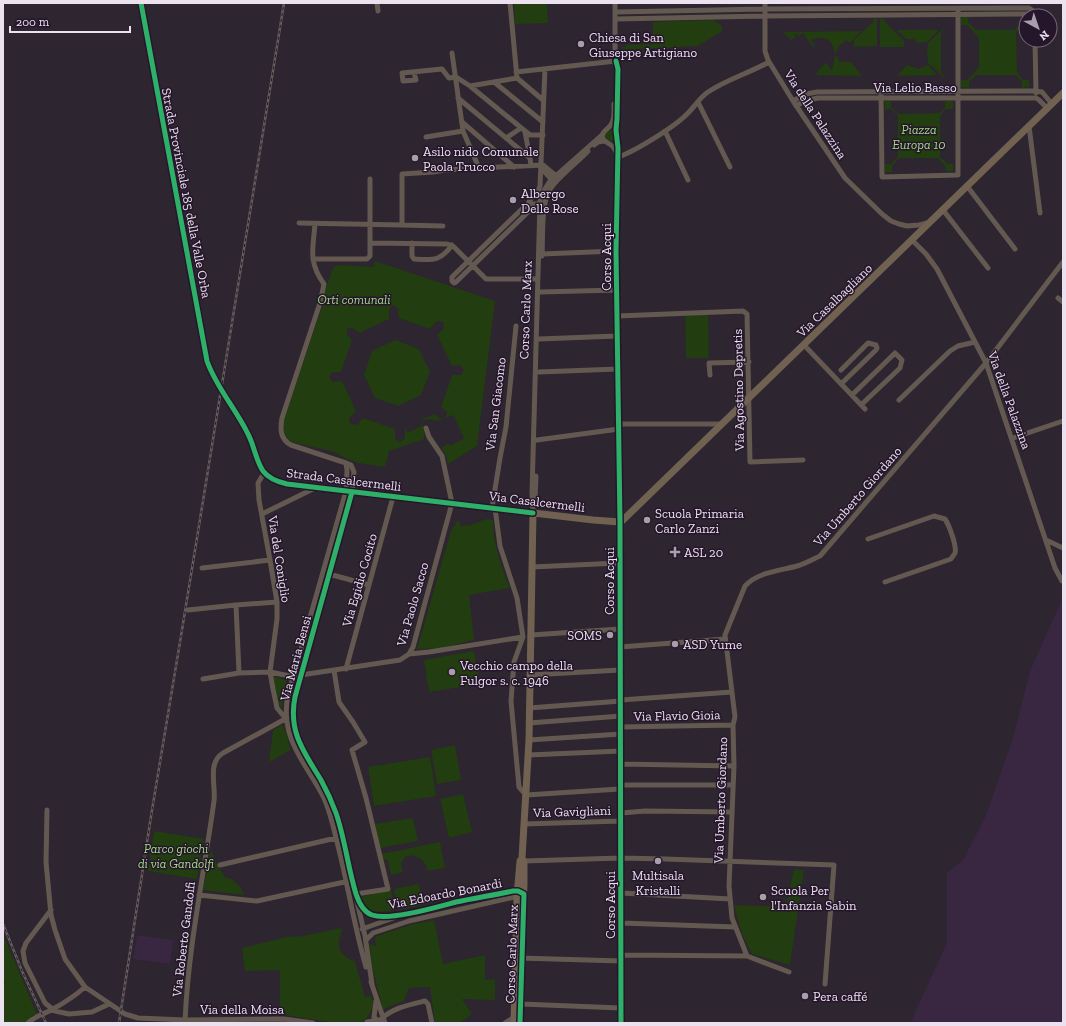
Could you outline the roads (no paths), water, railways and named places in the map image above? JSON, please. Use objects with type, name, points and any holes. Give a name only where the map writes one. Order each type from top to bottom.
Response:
[{"type":"main road","name":"Strada Provinciale 185 della Valle Orba","points":[[141,3],[206,353],[210,367],[219,385],[248,433],[255,449],[262,476]]},
{"type":"main road","name":"Via Casalbagliano","points":[[620,522],[624,520],[749,399],[1063,93]]},
{"type":"main road","name":"Strada Casalcermelli","points":[[262,476],[280,483],[315,488],[452,503]]},
{"type":"main road","name":"Via Casalcermelli","points":[[452,503],[620,522]]},
{"type":"main road","name":"Corso Carlo Marx","points":[[518,1019],[520,894],[529,740],[533,513]]},
{"type":"main road","name":"Corso Carlo Marx","points":[[518,1019],[521,1004],[519,958]]},
{"type":"street","points":[[377,3],[378,11]]},
{"type":"street","points":[[510,3],[516,75],[543,100]]},
{"type":"street","points":[[615,3],[616,61],[614,69],[614,118],[608,129],[603,134],[606,142],[614,147],[618,157],[638,147],[684,118],[706,93],[769,62]]},
{"type":"street","points":[[616,12],[765,6],[880,6],[996,15],[1018,14]]},
{"type":"street","name":"Via della Palazzina","points":[[765,6],[765,51],[769,62],[792,101],[848,182],[888,219],[899,224],[915,226]]},
{"type":"street","points":[[880,6],[880,15]]},
{"type":"street","points":[[616,19],[880,15],[958,11],[996,6],[1030,8]]},
{"type":"street","points":[[996,6],[996,15]]},
{"type":"street","points":[[881,92],[882,177],[958,175],[958,11]]},
{"type":"street","points":[[1035,48],[1036,98],[1050,106]]},
{"type":"street","points":[[452,53],[463,131],[479,168]]},
{"type":"street","points":[[470,86],[494,82],[516,75],[545,69],[616,61]]},
{"type":"street","name":"Corso Acqui","points":[[616,61],[618,69],[618,118],[616,136],[618,157],[616,251],[620,522],[621,1023]]},
{"type":"street","points":[[414,72],[442,69],[449,78],[456,76]]},
{"type":"street","points":[[541,206],[529,211],[456,282],[453,282],[451,278],[528,204],[530,199],[539,190],[543,135],[545,69]]},
{"type":"street","points":[[456,76],[530,135],[543,135]]},
{"type":"street","points":[[494,82],[543,122]]},
{"type":"street","points":[[792,101],[801,96],[814,92],[1036,91],[1042,92],[1050,106]]},
{"type":"street","points":[[458,98],[530,158]]},
{"type":"street","name":"Via Lelio Basso","points":[[796,106],[813,99],[1036,98]]},
{"type":"street","points":[[698,102],[730,167]]},
{"type":"street","points":[[462,122],[514,167]]},
{"type":"street","points":[[1029,126],[1040,213]]},
{"type":"street","points":[[606,142],[613,142],[616,136],[613,130],[608,129]]},
{"type":"street","points":[[506,138],[523,130]]},
{"type":"street","points":[[523,130],[531,166]]},
{"type":"street","points":[[426,137],[463,131]]},
{"type":"street","points":[[665,131],[688,180]]},
{"type":"street","name":"Corso Carlo Marx","points":[[533,513],[532,493],[538,279],[543,192],[603,134]]},
{"type":"street","name":"Corso Carlo Marx","points":[[554,180],[596,143],[606,142]]},
{"type":"street","points":[[402,225],[402,174],[433,172],[450,169],[545,166],[554,180]]},
{"type":"street","points":[[313,259],[367,259],[370,256],[370,179]]},
{"type":"street","points":[[967,186],[1015,249]]},
{"type":"street","points":[[528,204],[541,206]]},
{"type":"street","name":"Corso Carlo Marx","points":[[533,513],[536,493],[542,254],[541,206]]},
{"type":"street","points":[[943,210],[988,268]]},
{"type":"street","points":[[915,226],[923,225],[933,219]]},
{"type":"street","points":[[299,223],[443,226]]},
{"type":"street","name":"Via Maria Bensi","points":[[315,224],[313,265],[317,275],[324,284],[320,303],[282,418],[280,431],[284,440],[291,445],[346,463],[349,492],[329,574],[294,702],[293,716],[298,742],[326,791],[336,813],[360,945],[372,984]]},
{"type":"street","points":[[915,226],[919,229],[918,233]]},
{"type":"street","name":"Via della Palazzina","points":[[912,240],[926,254],[937,269],[986,363],[1055,568],[1062,580]]},
{"type":"street","points":[[370,243],[444,243],[452,245],[486,279],[538,279]]},
{"type":"street","points":[[412,243],[412,256],[414,259],[438,259],[452,245]]},
{"type":"street","points":[[542,254],[616,251]]},
{"type":"street","name":"Via Umberto Giordano","points":[[747,956],[732,918],[730,899],[734,766],[733,725],[735,717],[725,639],[725,635],[745,586],[759,576],[799,565],[820,556],[986,363],[1063,262]]},
{"type":"street","points":[[541,292],[617,290]]},
{"type":"street","points":[[1058,298],[1063,302]]},
{"type":"street","name":"Via Agostino Depretis","points":[[617,316],[743,311],[747,314],[750,462],[802,460]]},
{"type":"street","name":"Via San Giacomo","points":[[516,326],[506,427],[493,508],[500,546],[517,598],[523,636],[514,662],[511,701],[519,787],[526,795]]},
{"type":"street","points":[[540,339],[617,336]]},
{"type":"street","points":[[900,400],[950,351],[958,346],[975,342]]},
{"type":"street","points":[[841,370],[868,343],[876,345],[876,350],[841,384]]},
{"type":"street","points":[[804,345],[863,407],[900,368],[902,360],[895,353],[852,395]]},
{"type":"street","points":[[710,375],[709,363],[749,362]]},
{"type":"street","points":[[539,372],[618,368]]},
{"type":"street","points":[[1012,438],[1063,421]]},
{"type":"street","points":[[537,440],[618,427],[723,424]]},
{"type":"street","name":"Via Paolo Sacco","points":[[203,679],[239,673],[270,672],[294,676],[400,660],[409,654],[413,647],[452,503],[442,456],[429,437],[426,428]]},
{"type":"street","name":"Via del Coniglio","points":[[262,476],[258,483],[277,602],[270,672],[278,708],[286,719]]},
{"type":"street","name":"Strada Casalcermelli","points":[[262,514],[315,488]]},
{"type":"street","name":"Via Maria Bensi","points":[[349,492],[294,676],[288,698],[286,719],[288,731],[294,747],[324,798],[331,816],[349,881],[356,894],[364,928],[372,984]]},
{"type":"street","name":"Via Egidio Cocito","points":[[346,668],[393,497]]},
{"type":"street","points":[[868,539],[934,516],[945,519],[947,522],[955,545],[955,553],[951,559],[885,582]]},
{"type":"street","points":[[1046,540],[1063,548]]},
{"type":"street","points":[[202,568],[270,560]]},
{"type":"street","points":[[532,567],[619,563]]},
{"type":"street","points":[[1055,568],[1063,572]]},
{"type":"street","points":[[329,574],[369,585]]},
{"type":"street","points":[[188,610],[236,604],[277,602]]},
{"type":"street","points":[[236,604],[239,673]]},
{"type":"street","points":[[531,635],[620,629]]},
{"type":"street","points":[[409,654],[437,651],[523,636]]},
{"type":"street","points":[[620,647],[725,639]]},
{"type":"street","points":[[334,670],[339,702],[365,742],[352,750],[366,798],[388,889],[356,894]]},
{"type":"street","points":[[530,675],[620,670]]},
{"type":"street","points":[[529,708],[732,692]]},
{"type":"street","name":"Via Roberto Gandolfi","points":[[185,1021],[190,964],[214,798],[213,769],[215,762],[223,753],[293,716]]},
{"type":"street","points":[[529,723],[621,716]]},
{"type":"street","name":"Via Flavio Gioia","points":[[621,727],[733,725]]},
{"type":"street","points":[[529,740],[621,734]]},
{"type":"street","points":[[528,755],[620,752]]},
{"type":"street","points":[[620,764],[734,766]]},
{"type":"street","points":[[526,795],[620,787],[733,785]]},
{"type":"street","name":"Via della Moisa","points":[[47,810],[46,862],[51,910],[55,930],[64,959],[85,987],[109,1004],[135,1018],[185,1021],[284,1021],[312,1023]]},
{"type":"street","points":[[621,812],[732,812]]},
{"type":"street","name":"Via Gavigliani","points":[[524,824],[621,821]]},
{"type":"street","points":[[220,865],[336,838]]},
{"type":"street","points":[[523,860],[665,858],[730,862],[834,865],[825,984]]},
{"type":"street","points":[[199,895],[257,901],[349,881]]},
{"type":"street","points":[[621,893],[730,899]]},
{"type":"street","name":"Via Edoardo Bonardi","points":[[356,894],[362,908],[372,915],[400,915]]},
{"type":"street","name":"Via Edoardo Bonardi","points":[[358,934],[364,928],[400,915],[457,902],[520,894]]},
{"type":"street","name":"Via Edoardo Bonardi","points":[[365,938],[373,933],[409,921],[520,894]]},
{"type":"street","points":[[51,910],[26,943],[23,951],[25,963],[45,1003],[52,1010],[66,1014],[92,1012],[109,1004]]},
{"type":"street","points":[[621,923],[735,927]]},
{"type":"street","points":[[358,934],[365,938]]},
{"type":"street","points":[[519,958],[747,956],[789,972]]},
{"type":"street","points":[[372,984],[376,1000],[385,1023]]},
{"type":"street","points":[[28,1023],[35,1017],[52,1010],[85,987]]},
{"type":"street","points":[[376,1000],[374,1018],[378,1022]]},
{"type":"street","points":[[366,1023],[378,1011],[382,1014],[391,1012],[403,1006],[427,1002],[432,1023]]},
{"type":"street","points":[[521,1004],[621,1008]]},
{"type":"street","points":[[378,1022],[382,1014]]},
{"type":"street","points":[[505,1023],[518,1019]]},
{"type":"street","points":[[366,1023],[378,1022]]},
{"type":"railway","points":[[119,1023],[152,810],[284,3]]},
{"type":"railway","points":[[3,924],[22,971],[46,1023]]},
{"type":"place","name":"Chiesa di San Giuseppe Artigiano","points":[[581,44]]},
{"type":"place","name":"Asilo nido Comunale Paola Trucco","points":[[415,158]]},
{"type":"place","name":"Albergo Delle Rose","points":[[513,200]]},
{"type":"place","name":"Scuola Primaria Carlo Zanzi","points":[[647,520]]},
{"type":"place","name":"ASL 20","points":[[675,552]]},
{"type":"place","name":"SOMS","points":[[610,635]]},
{"type":"place","name":"ASD Yume","points":[[675,644]]},
{"type":"place","name":"Vecchio campo della Fulgor s. c. 1946","points":[[452,672]]},
{"type":"place","name":"Multisala Kristalli","points":[[658,861]]},
{"type":"place","name":"Scuola Per l'Infanzia Sabin","points":[[763,897]]},
{"type":"place","name":"Pera caffé","points":[[805,996]]},
{"type":"park label","name":"Piazza Europa 10","points":[[919,136]]},
{"type":"park label","name":"Orti comunali","points":[[354,299]]},
{"type":"park label","name":"Parco giochi di via Gandolfi","points":[[176,856]]}]
